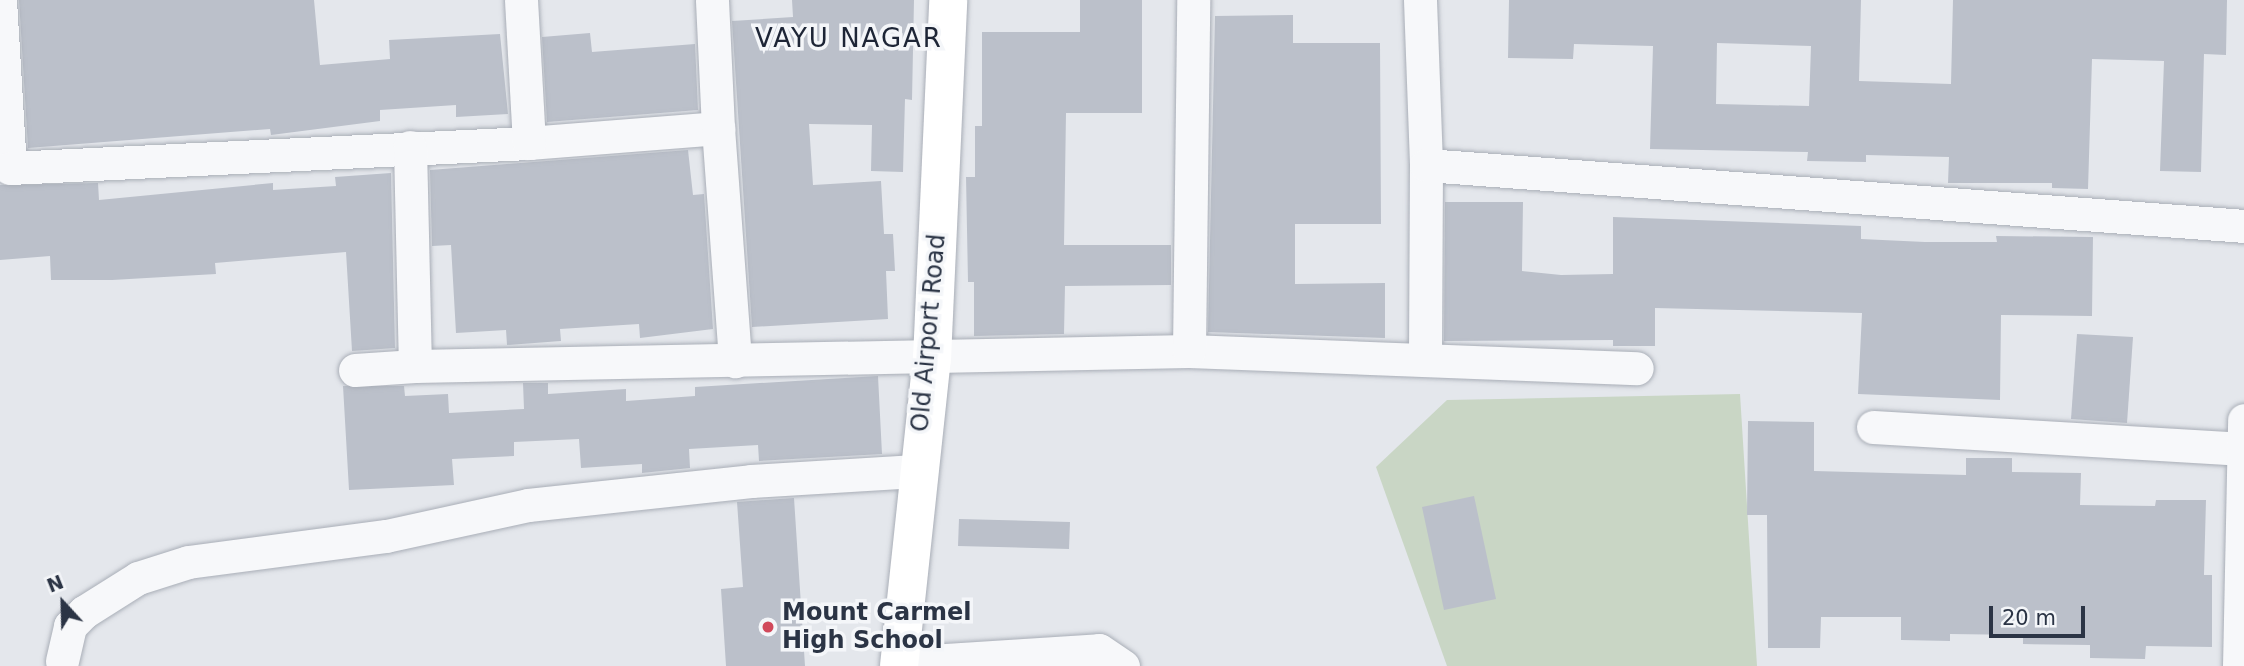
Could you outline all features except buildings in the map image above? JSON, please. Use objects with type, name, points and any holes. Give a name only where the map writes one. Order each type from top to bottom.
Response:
[{"type":"main road","name":"Old Airport Road","points":[[899,664],[916,471],[932,359],[948,0]]},
{"type":"street","points":[[0,0],[5,168],[529,143],[718,128]]},
{"type":"street","points":[[521,0],[529,143]]},
{"type":"street","points":[[712,0],[718,128],[735,361]]},
{"type":"street","points":[[1189,351],[1193,0]]},
{"type":"street","points":[[1420,0],[1426,165],[1425,360]]},
{"type":"street","points":[[410,148],[415,366]]},
{"type":"street","points":[[1426,165],[2244,226]]},
{"type":"street","points":[[355,370],[415,366],[932,359],[1189,351],[1637,368]]},
{"type":"street","points":[[1873,427],[2243,439],[2239,666]]},
{"type":"street","points":[[62,661],[70,626],[84,612],[138,578],[188,562],[386,537],[528,505],[751,481],[916,471]]},
{"type":"street","points":[[899,664],[1099,650],[1123,666]]},
{"type":"green space","points":[[1740,394],[1757,666],[1447,666],[1376,467],[1447,400]]},
{"type":"place","name":"Mount Carmel High School","points":[[768,627]]},
{"type":"district","name":"VAYU NAGAR","points":[[849,39]]}]
